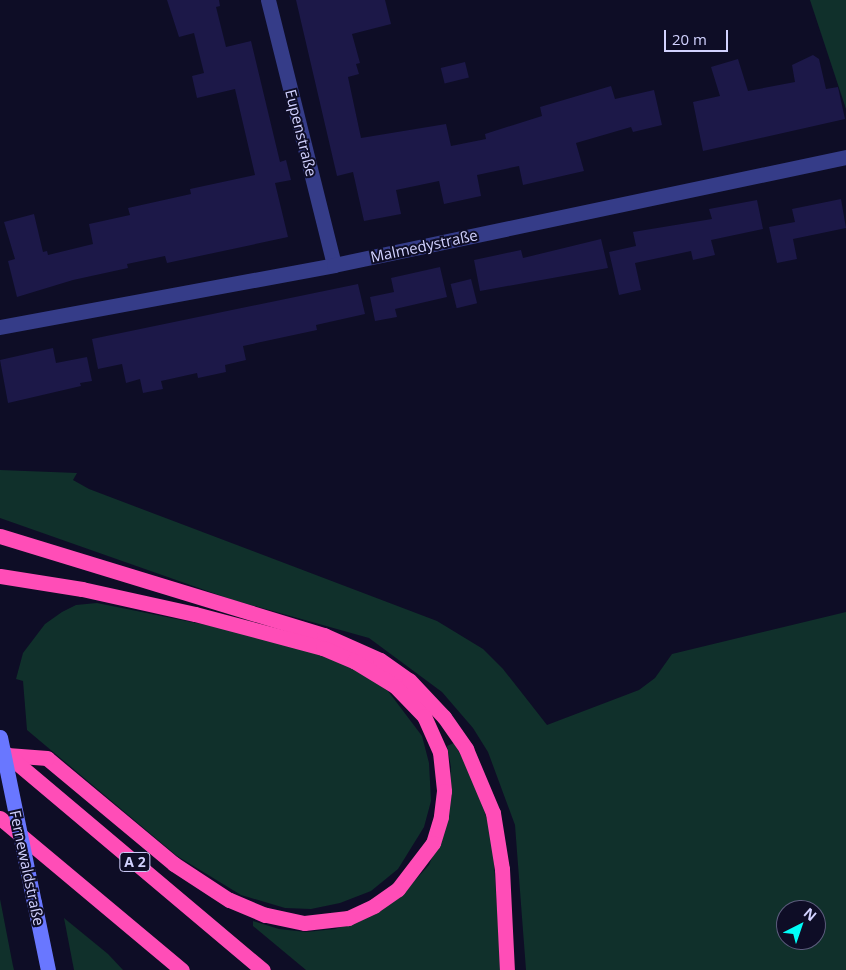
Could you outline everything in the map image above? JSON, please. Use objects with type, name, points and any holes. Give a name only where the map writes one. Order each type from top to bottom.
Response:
[{"type":"highway","points":[[0,536],[324,635],[380,660],[409,680],[444,717],[462,742],[491,805],[502,869],[507,970]]},
{"type":"highway","points":[[0,576],[82,589],[258,630],[339,654],[368,668],[408,697],[431,728],[443,766],[441,817],[433,843],[417,868],[398,889],[374,906],[332,922],[291,922],[247,908],[200,883],[46,758],[3,752]]},
{"type":"highway","name":"A 2","points":[[3,752],[263,970]]},
{"type":"highway","points":[[0,818],[182,970]]},
{"type":"main road","name":"Fernewaldstraße","points":[[0,737],[47,969]]},
{"type":"street","name":"Eupenstraße","points":[[268,0],[334,266]]},
{"type":"street","name":"Malmedystraße","points":[[0,327],[334,266],[846,157]]},
{"type":"green space","points":[[810,0],[846,0],[846,109]]},
{"type":"green space","points":[[0,470],[77,473],[73,480],[89,489],[437,621],[483,649],[503,669],[547,725],[639,690],[655,678],[672,654],[846,612],[846,970],[526,970],[515,825],[488,752],[473,728],[442,692],[369,638],[233,600],[0,518]]},
{"type":"green space","points":[[97,603],[241,632],[294,646],[357,669],[388,691],[422,736],[429,763],[431,801],[424,827],[398,869],[371,891],[340,903],[311,909],[285,908],[241,895],[177,856],[27,730],[23,681],[16,679],[23,653],[45,624],[62,612],[76,605]]},
{"type":"green space","points":[[454,743],[469,769],[492,833],[501,970],[306,970],[253,926],[253,921],[279,929],[306,932],[335,929],[366,918],[399,898],[429,865],[446,824],[451,767],[447,746]]},
{"type":"green space","points":[[0,899],[13,966],[14,970],[0,970]]},
{"type":"green space","points":[[64,918],[108,954],[123,970],[74,970]]},
{"type":"building","points":[[167,0],[219,0],[220,6],[216,7],[226,47],[251,41],[280,162],[286,160],[291,180],[275,183],[288,237],[167,263],[165,256],[127,264],[128,268],[73,280],[17,297],[8,261],[15,259],[4,222],[34,214],[43,252],[47,251],[48,255],[93,244],[89,224],[130,215],[128,208],[191,194],[190,189],[255,175],[235,89],[197,98],[192,76],[204,73],[194,33],[179,37]]},
{"type":"building","points":[[296,0],[385,0],[391,24],[352,34],[360,63],[356,64],[359,74],[348,77],[361,138],[446,124],[451,146],[486,139],[485,134],[542,116],[540,107],[611,86],[615,99],[654,90],[662,125],[633,132],[631,127],[576,143],[584,171],[523,185],[519,166],[477,175],[481,196],[444,204],[439,181],[396,190],[401,214],[364,221],[353,172],[337,176]]},
{"type":"building","points":[[813,55],[819,59],[826,89],[838,87],[845,119],[703,151],[693,102],[720,96],[711,67],[738,59],[748,91],[795,82],[792,65]]},
{"type":"building","points":[[465,62],[469,78],[445,84],[441,68]]},
{"type":"building","points":[[841,199],[846,228],[793,239],[797,259],[777,263],[769,227],[795,222],[792,209]]},
{"type":"building","points":[[757,200],[763,229],[711,240],[715,255],[693,260],[691,251],[635,263],[641,290],[619,295],[609,252],[636,246],[633,232],[712,219],[709,209]]},
{"type":"building","points":[[601,239],[608,268],[480,291],[474,260],[521,250],[523,258]]},
{"type":"building","points":[[440,267],[447,297],[395,309],[397,317],[375,321],[370,297],[394,292],[391,278]]},
{"type":"building","points":[[471,279],[477,303],[457,308],[451,284]]},
{"type":"building","points":[[358,284],[365,314],[316,325],[317,330],[243,346],[246,360],[225,365],[226,372],[198,378],[197,373],[161,381],[163,389],[143,393],[140,379],[126,383],[122,364],[98,369],[92,339]]},
{"type":"building","points":[[53,348],[56,363],[87,357],[92,381],[80,383],[81,386],[8,403],[0,360]]}]
